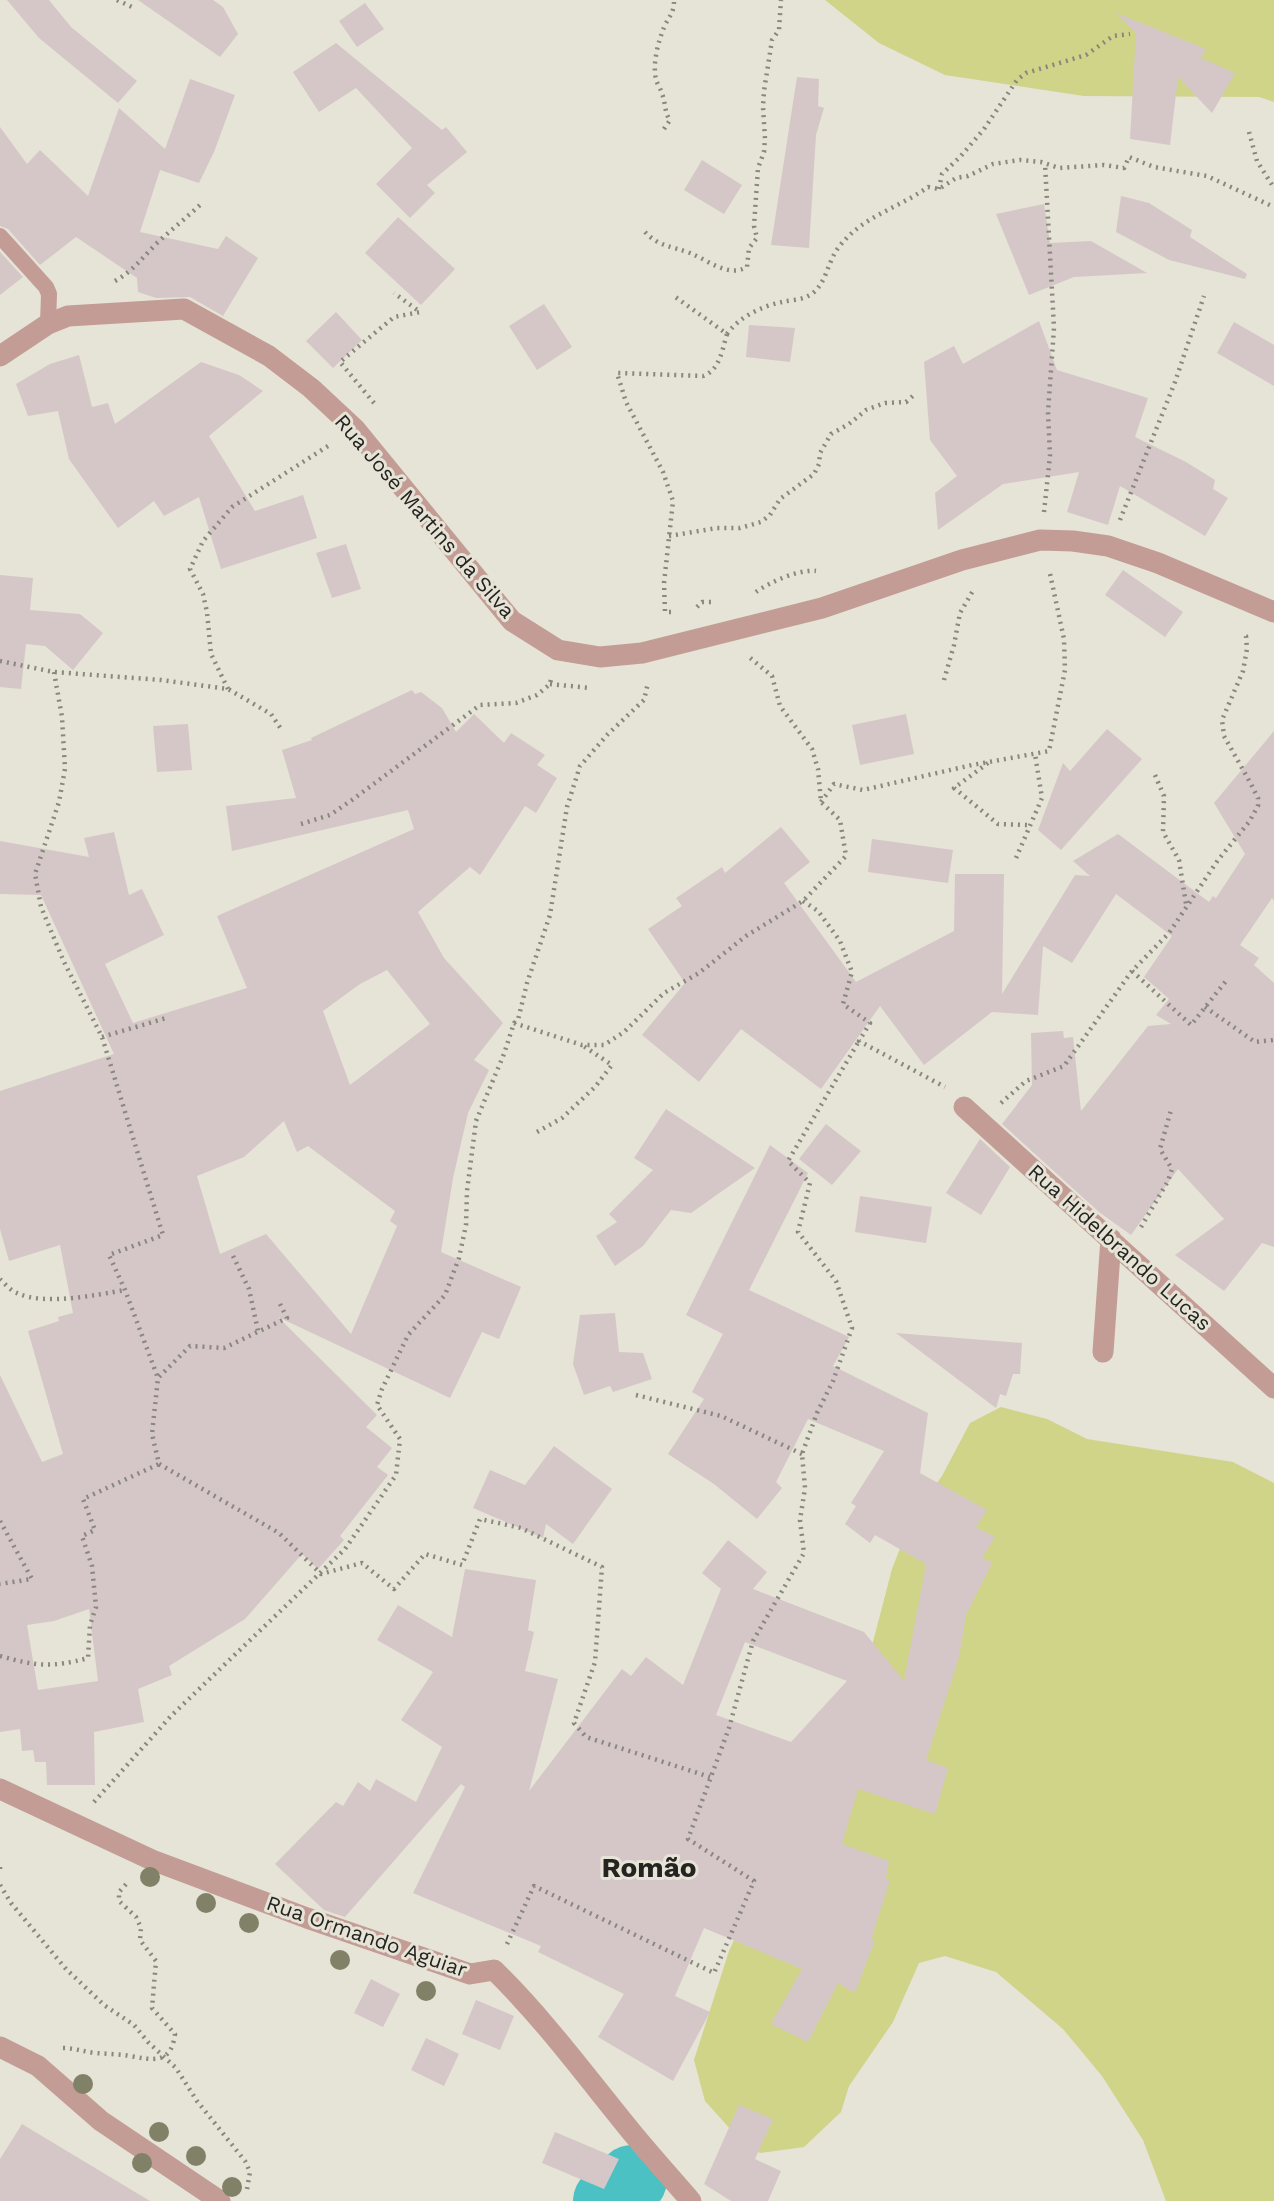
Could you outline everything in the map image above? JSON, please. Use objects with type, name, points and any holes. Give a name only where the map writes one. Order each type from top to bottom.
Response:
[{"type":"street","name":"Rua José Martins da Silva","points":[[0,356],[48,324],[68,316],[184,309],[269,356],[311,388],[355,429],[512,621],[558,650],[600,657],[642,653],[822,608],[962,560],[1040,540],[1108,546],[1158,563],[1274,612]]},
{"type":"street","name":"Rua Hidelbrando Lucas","points":[[961,1100],[1274,1388]]},
{"type":"street","points":[[1103,1352],[1111,1239]]},
{"type":"street","name":"Rua Ormando Aguiar","points":[[0,1789],[152,1860],[307,1917],[470,1974],[494,1970],[563,2044],[634,2135],[691,2201]]},
{"type":"street","points":[[0,2047],[38,2066],[101,2121],[220,2201]]},
{"type":"lane","points":[[0,236],[50,294],[48,324]]},
{"type":"path","points":[[117,0],[134,8]]},
{"type":"path","points":[[664,129],[670,120],[666,114],[655,68],[659,42],[666,23],[672,16],[674,0]]},
{"type":"path","points":[[645,232],[660,245],[691,253],[722,268],[741,270],[747,267],[749,248],[757,238],[754,226],[758,168],[764,152],[763,107],[767,64],[772,40],[779,30],[781,0]]},
{"type":"path","points":[[939,189],[942,174],[984,129],[1017,80],[1026,73],[1086,55],[1113,36],[1130,34]]},
{"type":"path","points":[[1249,132],[1257,161],[1274,188]]},
{"type":"path","points":[[693,612],[664,612],[664,583],[673,501],[663,472],[626,402],[617,373],[703,376],[712,373],[727,334],[754,312],[780,302],[808,297],[818,289],[834,253],[860,225],[929,187],[939,189],[956,177],[968,176],[993,164],[1020,160],[1059,168],[1104,165],[1124,168],[1129,157],[1154,166],[1207,176],[1274,206]]},
{"type":"path","points":[[1040,540],[1050,456],[1048,412],[1054,328],[1045,164]]},
{"type":"path","points":[[108,284],[131,272],[147,253],[200,205]]},
{"type":"path","points":[[355,429],[375,402],[340,362],[394,317],[420,312],[394,293]]},
{"type":"path","points":[[674,296],[727,334]]},
{"type":"path","points":[[1108,546],[1151,444],[1205,296]]},
{"type":"path","points":[[669,536],[718,528],[740,528],[761,522],[770,515],[780,499],[814,474],[820,453],[831,434],[866,410],[885,403],[906,402],[914,395]]},
{"type":"path","points":[[228,689],[211,654],[205,603],[190,569],[203,541],[232,507],[336,441]]},
{"type":"path","points":[[821,802],[834,784],[863,790],[1051,749],[1065,670],[1064,639],[1048,565],[1060,563],[1073,541]]},
{"type":"path","points":[[746,597],[779,578],[784,579],[808,570],[816,571]]},
{"type":"path","points":[[944,680],[960,613],[973,590],[983,585]]},
{"type":"path","points":[[695,640],[693,612],[702,602],[721,601]]},
{"type":"path","points":[[997,1135],[991,1113],[1026,1081],[1064,1066],[1132,971],[1169,933],[1186,905],[1249,822],[1258,806],[1258,798],[1224,736],[1222,720],[1243,671],[1247,649],[1246,636],[1236,631]]},
{"type":"path","points":[[582,1045],[604,1045],[624,1032],[664,993],[699,972],[746,936],[803,901],[846,856],[840,820],[821,802],[818,769],[812,749],[780,706],[772,676],[739,649]]},
{"type":"path","points":[[301,824],[330,815],[480,705],[516,703],[537,695],[550,684],[558,650]]},
{"type":"path","points":[[0,661],[54,672],[160,680],[228,689],[271,714],[281,729]]},
{"type":"path","points":[[54,672],[62,717],[65,769],[60,802],[35,874],[41,907],[50,929],[102,1037],[163,1235],[109,1255],[158,1378],[152,1434],[159,1464],[279,1533],[321,1574]]},
{"type":"path","points":[[75,1823],[171,1716],[345,1549],[396,1475],[400,1439],[377,1405],[408,1335],[445,1295],[459,1258],[466,1225],[467,1191],[477,1121],[514,1023],[518,1020],[527,983],[550,915],[567,807],[580,766],[608,734],[644,700],[647,684],[655,678]]},
{"type":"path","points":[[1016,858],[1028,825],[1042,798],[1035,754]]},
{"type":"path","points":[[991,761],[954,788],[998,824],[1028,825]]},
{"type":"path","points":[[1155,775],[1164,796],[1163,832],[1179,860],[1186,905]]},
{"type":"path","points":[[494,1970],[534,1886],[714,1973],[754,1881],[688,1839],[729,1728],[753,1641],[804,1553],[800,1520],[805,1488],[802,1454],[852,1328],[836,1281],[799,1232],[810,1182],[788,1161],[870,1023],[843,1004],[852,972],[840,941],[818,911],[803,901]]},
{"type":"path","points":[[1132,971],[1191,1026],[1226,981]]},
{"type":"path","points":[[1205,1007],[1255,1042],[1274,1040]]},
{"type":"path","points":[[102,1037],[166,1018]]},
{"type":"path","points":[[514,1023],[582,1045],[612,1065],[595,1087],[562,1118],[537,1132]]},
{"type":"path","points":[[859,1041],[961,1100]]},
{"type":"path","points":[[1152,1207],[1172,1170],[1160,1149],[1171,1110]]},
{"type":"path","points":[[233,1256],[248,1289],[258,1331]]},
{"type":"path","points":[[0,1279],[17,1293],[48,1299],[125,1290]]},
{"type":"path","points":[[158,1378],[190,1346],[224,1349],[287,1318],[280,1304]]},
{"type":"path","points":[[636,1395],[722,1416],[802,1454]]},
{"type":"path","points":[[0,1656],[36,1666],[88,1658],[90,1625],[96,1607],[92,1566],[82,1536],[95,1530],[83,1499],[159,1464]]},
{"type":"path","points":[[321,1574],[362,1563],[394,1589],[425,1554],[462,1565],[480,1519],[521,1528],[602,1567],[595,1662],[574,1723],[586,1737],[709,1777]]},
{"type":"path","points":[[0,1521],[32,1579],[0,1584]]},
{"type":"path","points":[[38,2066],[48,2053],[58,2049],[75,2048],[93,2053],[155,2060],[174,2046],[175,2034],[152,2008],[156,1961],[141,1940],[141,1928],[136,1917],[119,1901],[119,1892],[152,1860]]},
{"type":"path","points":[[0,1867],[0,1874]]},
{"type":"path","points":[[0,1885],[11,1903],[66,1969],[104,2005],[134,2025],[176,2068],[197,2101],[245,2161],[250,2172],[246,2193]]},
{"type":"green space","points":[[825,0],[1274,0],[1274,102],[1259,97],[1084,96],[945,75],[879,43]]},
{"type":"green space","points":[[1001,1407],[1047,1419],[1087,1439],[1233,1462],[1274,1483],[1274,2201],[1166,2201],[1143,2140],[1102,2076],[1063,2029],[996,1972],[945,1956],[919,1963],[893,2022],[849,2086],[841,2112],[804,2147],[760,2153],[741,2141],[705,2101],[694,2060],[729,1951],[873,1642],[892,1569],[911,1520],[942,1476],[970,1423]]},
{"type":"building","points":[[7,0],[49,0],[71,27],[137,81],[118,103],[39,38]]},
{"type":"building","points":[[138,0],[213,0],[223,7],[238,34],[220,57]]},
{"type":"building","points":[[365,3],[384,29],[357,47],[339,21]]},
{"type":"building","points":[[1116,13],[1206,49],[1201,58],[1235,73],[1212,113],[1178,77],[1170,145],[1130,139],[1136,33]]},
{"type":"building","points":[[336,43],[442,130],[446,127],[467,152],[427,185],[435,193],[410,218],[376,184],[412,148],[356,88],[319,112],[293,72]]},
{"type":"building","points":[[797,77],[819,79],[818,106],[824,108],[816,135],[809,248],[771,245]]},
{"type":"building","points":[[190,79],[235,95],[214,152],[199,183],[160,170],[140,232],[218,249],[226,236],[258,258],[223,316],[190,297],[156,298],[138,292],[137,278],[76,237],[40,265],[8,229],[0,226],[0,127],[27,164],[40,150],[88,196],[119,108],[165,149]]},
{"type":"building","points":[[702,160],[742,185],[724,214],[684,190]]},
{"type":"building","points":[[1121,196],[1149,203],[1192,230],[1190,237],[1247,274],[1245,279],[1169,260],[1116,232]]},
{"type":"building","points":[[1044,204],[1050,243],[1091,241],[1147,273],[1074,277],[1029,295],[996,214]]},
{"type":"building","points":[[398,217],[455,269],[421,305],[365,253]]},
{"type":"building","points":[[0,252],[23,277],[0,295]]},
{"type":"building","points":[[544,304],[572,347],[537,370],[509,326]]},
{"type":"building","points":[[336,312],[362,340],[333,368],[306,341]]},
{"type":"building","points":[[1039,321],[1057,370],[1148,398],[1135,437],[1186,462],[1215,480],[1213,489],[1228,498],[1205,536],[1120,486],[1108,525],[1067,512],[1079,472],[1003,484],[938,530],[935,493],[957,476],[930,440],[924,362],[954,346],[963,364]]},
{"type":"building","points":[[1234,322],[1274,345],[1274,386],[1217,353]]},
{"type":"building","points":[[749,325],[795,328],[790,362],[746,357]]},
{"type":"building","points":[[79,355],[92,407],[108,403],[115,424],[201,362],[239,375],[263,391],[209,436],[255,511],[303,495],[317,538],[221,569],[199,497],[164,516],[154,501],[118,528],[69,459],[58,411],[28,416],[16,384],[50,364]]},
{"type":"building","points":[[346,544],[361,589],[332,598],[316,553]]},
{"type":"building","points":[[1123,570],[1183,612],[1165,637],[1105,595]]},
{"type":"building","points":[[0,575],[33,578],[30,610],[80,614],[103,633],[73,670],[45,646],[26,644],[21,689],[0,687]]},
{"type":"building","points":[[412,690],[415,694],[421,692],[442,708],[456,732],[474,714],[504,743],[511,733],[545,755],[537,765],[557,778],[536,813],[525,806],[480,875],[470,867],[418,912],[444,958],[503,1023],[474,1060],[489,1070],[468,1113],[453,1178],[441,1252],[521,1287],[499,1339],[482,1332],[450,1398],[278,1317],[377,1415],[366,1427],[392,1448],[377,1467],[388,1475],[340,1536],[344,1540],[318,1569],[302,1554],[245,1619],[169,1666],[172,1675],[138,1689],[144,1722],[94,1732],[95,1785],[47,1785],[46,1762],[35,1762],[33,1750],[22,1751],[20,1729],[0,1732],[0,1375],[42,1462],[63,1454],[28,1331],[59,1321],[58,1317],[73,1313],[60,1245],[9,1261],[0,1229],[0,1091],[114,1054],[41,895],[0,894],[0,841],[89,857],[84,838],[114,832],[129,895],[142,889],[164,935],[105,964],[133,1023],[247,988],[217,916],[414,829],[408,810],[232,851],[226,806],[296,798],[282,750],[312,740],[311,738]],"holes":[[[387,970],[430,1024],[350,1085],[323,1011],[360,984]],[[284,1121],[297,1152],[308,1146],[395,1211],[390,1221],[397,1226],[351,1334],[266,1234],[220,1254],[197,1176],[244,1157]],[[89,1609],[98,1681],[38,1690],[27,1625],[54,1621]]]},
{"type":"building","points":[[906,714],[914,754],[860,765],[852,725]]},
{"type":"building","points":[[188,724],[192,770],[157,772],[153,726]]},
{"type":"building","points":[[1107,729],[1142,759],[1061,850],[1038,830],[1063,763],[1070,771]]},
{"type":"building","points":[[1274,731],[1274,901],[1272,898],[1240,945],[1259,958],[1254,965],[1274,983],[1274,1247],[1262,1243],[1224,1291],[1175,1255],[1224,1219],[1178,1169],[1131,1235],[1099,1212],[1002,1124],[1032,1085],[1031,1033],[1063,1031],[1064,1038],[1073,1037],[1081,1111],[1148,1026],[1171,1024],[1156,1015],[1169,999],[1144,977],[1172,936],[1116,894],[1072,963],[1043,946],[1038,1015],[992,1012],[924,1065],[880,1006],[821,1089],[741,1029],[699,1082],[642,1035],[685,983],[648,929],[682,906],[676,898],[722,867],[725,873],[781,827],[810,862],[784,883],[856,982],[954,931],[955,874],[1004,874],[1002,994],[1075,875],[1090,876],[1073,861],[1118,834],[1209,902],[1213,896],[1216,898],[1245,854],[1214,803]]},
{"type":"building","points":[[872,839],[953,850],[948,883],[868,872]]},
{"type":"building","points":[[666,1109],[755,1168],[691,1213],[671,1210],[643,1246],[615,1266],[596,1236],[617,1222],[609,1214],[653,1170],[634,1158]]},
{"type":"building","points":[[826,1124],[861,1151],[832,1185],[799,1159]]},
{"type":"building","points":[[980,1139],[1010,1167],[981,1215],[946,1193]]},
{"type":"building","points":[[770,1145],[808,1173],[749,1290],[849,1337],[833,1366],[928,1413],[920,1473],[987,1510],[976,1527],[995,1537],[982,1558],[992,1563],[966,1615],[959,1657],[926,1760],[948,1768],[935,1814],[858,1789],[842,1844],[889,1861],[886,1879],[890,1880],[871,1940],[875,1940],[855,1993],[838,1983],[808,2042],[771,2024],[802,1969],[704,1928],[675,1996],[710,2012],[673,2081],[598,2037],[624,1994],[538,1952],[541,1946],[413,1893],[465,1787],[461,1784],[345,1917],[324,1910],[275,1864],[336,1802],[343,1806],[358,1782],[370,1791],[376,1779],[416,1802],[442,1747],[401,1720],[433,1672],[377,1640],[398,1605],[452,1637],[465,1569],[536,1580],[528,1630],[534,1632],[525,1671],[558,1679],[529,1791],[622,1669],[631,1676],[646,1657],[683,1685],[721,1589],[702,1573],[728,1540],[767,1572],[753,1589],[864,1632],[904,1681],[926,1564],[875,1535],[870,1543],[845,1524],[856,1506],[851,1503],[884,1451],[808,1419],[776,1482],[782,1488],[757,1519],[714,1484],[668,1454],[704,1399],[692,1392],[723,1334],[686,1315]],"holes":[[[745,1642],[847,1681],[791,1742],[716,1715]]]},
{"type":"building","points":[[860,1196],[932,1207],[926,1243],[855,1232]]},
{"type":"building","points":[[615,1313],[619,1352],[643,1353],[652,1379],[613,1392],[610,1386],[584,1395],[573,1364],[580,1315]]},
{"type":"building","points":[[896,1333],[1022,1343],[1020,1374],[1013,1374],[1006,1396],[1000,1394],[996,1408]]},
{"type":"building","points":[[554,1446],[612,1489],[573,1544],[546,1524],[543,1538],[473,1508],[490,1470],[525,1485]]},
{"type":"building","points":[[371,1979],[400,1994],[383,2027],[354,2013]]},
{"type":"building","points":[[476,2000],[514,2016],[500,2050],[462,2034]]},
{"type":"building","points":[[426,2038],[459,2054],[444,2086],[411,2070]]},
{"type":"building","points":[[739,2105],[773,2119],[755,2159],[781,2171],[768,2201],[731,2201],[704,2184]]},
{"type":"building","points":[[22,2124],[150,2201],[0,2201],[0,2159]]},
{"type":"building","points":[[555,2132],[619,2159],[604,2189],[542,2163]]},
{"type":"waterway","points":[[608,2201],[632,2180]]},
{"type":"district","name":"Romão","points":[[649,1867]]}]
